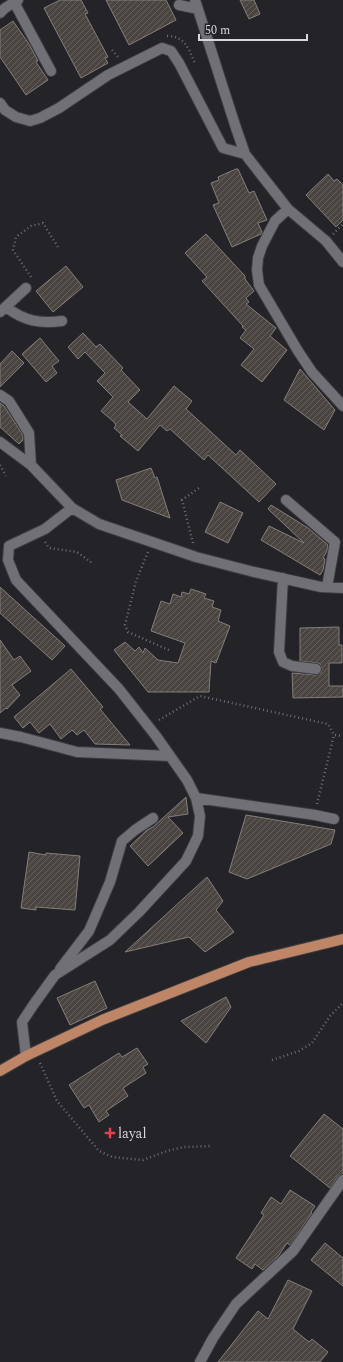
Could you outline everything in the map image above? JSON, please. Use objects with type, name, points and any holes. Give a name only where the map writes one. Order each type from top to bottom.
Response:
[{"type":"main road","points":[[0,1071],[30,1054],[102,1020],[249,962],[343,939]]},
{"type":"street","points":[[0,13],[16,1],[51,71]]},
{"type":"street","points":[[179,5],[196,5],[234,125],[245,154],[288,209],[326,241],[343,262]]},
{"type":"street","points":[[0,103],[5,110],[16,117],[30,121],[40,118],[59,108],[108,75],[162,48],[171,51],[179,63],[223,148],[245,154]]},
{"type":"street","points":[[288,209],[275,221],[262,246],[258,258],[257,270],[259,285],[309,367],[343,406]]},
{"type":"street","points":[[26,288],[3,309],[29,320],[47,323],[62,321]]},
{"type":"street","points":[[0,395],[9,401],[29,433],[31,465]]},
{"type":"street","points":[[0,442],[31,465],[72,508],[99,524],[196,557],[283,578],[327,587],[343,588]]},
{"type":"street","points":[[286,500],[334,542],[327,587]]},
{"type":"street","points":[[55,975],[110,940],[139,912],[186,861],[198,836],[200,816],[196,798],[187,780],[148,726],[119,689],[16,580],[8,560],[4,544],[45,529],[72,508]]},
{"type":"street","points":[[283,578],[279,652],[283,662],[292,666],[316,669]]},
{"type":"street","points":[[0,733],[77,752],[170,756]]},
{"type":"street","points":[[196,798],[334,819]]},
{"type":"street","points":[[30,1054],[22,1022],[55,975],[89,931],[110,882],[122,841],[153,818]]},
{"type":"street","points":[[200,1362],[212,1338],[236,1304],[293,1251],[343,1180]]},
{"type":"path","points":[[26,288],[31,277],[13,250],[16,237],[31,226],[43,223],[58,247]]},
{"type":"path","points":[[0,465],[6,476]]},
{"type":"path","points":[[196,557],[182,500],[199,488]]},
{"type":"path","points":[[39,532],[49,548],[77,552],[92,563]]},
{"type":"path","points":[[152,543],[136,581],[125,625],[128,632],[171,651]]},
{"type":"path","points":[[148,726],[200,696],[328,724],[334,735],[315,815]]},
{"type":"path","points":[[334,735],[343,736]]},
{"type":"path","points":[[272,1060],[299,1051],[312,1043],[330,1016],[343,1003]]},
{"type":"path","points":[[30,1054],[57,1101],[98,1151],[112,1157],[143,1160],[166,1151],[184,1147],[211,1146]]},
{"type":"building","points":[[60,0],[81,0],[88,13],[85,14],[108,57],[105,58],[108,63],[81,78],[44,8]]},
{"type":"building","points":[[106,0],[166,0],[176,20],[129,45]]},
{"type":"building","points":[[240,0],[254,0],[260,14],[249,19]]},
{"type":"building","points":[[13,21],[29,44],[38,61],[36,62],[48,80],[26,95],[0,57],[0,30]]},
{"type":"building","points":[[238,169],[249,193],[254,191],[267,220],[258,223],[262,232],[261,234],[232,247],[213,205],[219,203],[211,183],[219,180],[218,177]]},
{"type":"building","points":[[328,174],[334,181],[337,179],[343,185],[343,220],[336,227],[306,195]]},
{"type":"building","points":[[206,234],[245,276],[245,279],[254,291],[246,298],[249,302],[246,304],[276,328],[270,336],[287,350],[262,382],[241,365],[254,349],[240,338],[246,330],[202,281],[207,277],[185,253]]},
{"type":"building","points":[[66,266],[83,287],[53,312],[36,291]]},
{"type":"building","points":[[83,333],[96,347],[100,344],[123,368],[121,370],[140,390],[128,402],[147,419],[174,386],[192,401],[186,409],[236,455],[240,450],[276,484],[259,502],[208,455],[204,460],[170,429],[167,431],[160,425],[138,451],[120,436],[122,435],[114,428],[116,425],[114,422],[101,411],[113,397],[97,381],[105,373],[85,352],[78,359],[68,347]]},
{"type":"building","points":[[40,338],[59,361],[52,366],[57,373],[46,382],[22,354]]},
{"type":"building","points":[[12,351],[24,363],[0,387],[0,364]]},
{"type":"building","points":[[300,369],[335,410],[324,430],[284,400]]},
{"type":"building","points":[[0,403],[4,406],[23,435],[23,440],[19,444],[0,427]]},
{"type":"building","points":[[151,468],[155,478],[157,477],[170,518],[122,500],[116,480]]},
{"type":"building","points":[[220,502],[243,513],[228,543],[205,532]]},
{"type":"building","points":[[271,505],[308,528],[328,545],[327,551],[323,558],[325,559],[323,570],[320,575],[261,540],[269,526],[304,543],[268,509]]},
{"type":"building","points":[[0,587],[65,646],[52,660],[0,613]]},
{"type":"building","points":[[191,589],[206,594],[204,598],[214,601],[212,607],[221,610],[218,621],[230,626],[216,663],[211,661],[209,692],[148,692],[114,650],[125,642],[135,651],[139,647],[143,653],[145,648],[158,660],[178,663],[185,643],[151,631],[161,601],[170,604],[173,594],[181,597],[182,592],[189,594]]},
{"type":"building","points":[[339,627],[339,645],[342,645],[342,663],[329,663],[329,686],[343,686],[343,697],[293,698],[292,673],[316,675],[321,673],[322,669],[320,664],[300,661],[300,628]]},
{"type":"building","points":[[0,640],[14,660],[20,656],[31,671],[12,685],[20,695],[7,709],[6,708],[0,713]]},
{"type":"building","points":[[71,669],[103,707],[100,709],[130,745],[95,744],[84,730],[77,735],[72,730],[61,739],[50,724],[39,733],[30,722],[23,728],[14,717]]},
{"type":"building","points":[[186,797],[188,814],[168,817],[183,833],[148,866],[130,846]]},
{"type":"building","points":[[246,815],[335,830],[331,844],[247,879],[229,872]]},
{"type":"building","points":[[29,852],[46,855],[46,853],[80,856],[75,910],[36,907],[36,910],[21,908]]},
{"type":"building","points":[[207,877],[223,901],[216,910],[234,932],[205,952],[189,937],[125,952]]},
{"type":"building","points":[[95,981],[107,1008],[70,1025],[57,998]]},
{"type":"building","points":[[226,997],[231,1007],[206,1043],[181,1021]]},
{"type":"building","points":[[137,1048],[148,1064],[143,1067],[146,1073],[123,1088],[128,1096],[106,1111],[109,1115],[99,1122],[89,1105],[84,1108],[69,1085],[119,1053],[122,1057]]},
{"type":"building","points":[[324,1114],[343,1129],[343,1174],[338,1176],[330,1188],[290,1156]]},
{"type":"building","points":[[290,1190],[315,1206],[311,1212],[312,1213],[290,1245],[287,1243],[279,1255],[263,1270],[255,1264],[252,1269],[236,1258],[264,1215],[261,1213],[271,1197],[281,1204]]},
{"type":"building","points":[[325,1243],[343,1258],[343,1286],[311,1260]]},
{"type":"building","points":[[288,1280],[312,1291],[293,1329],[309,1342],[312,1339],[328,1352],[320,1362],[218,1362],[258,1311],[268,1319]]},
{"type":"place","name":"layal","points":[[110,1133]]}]
